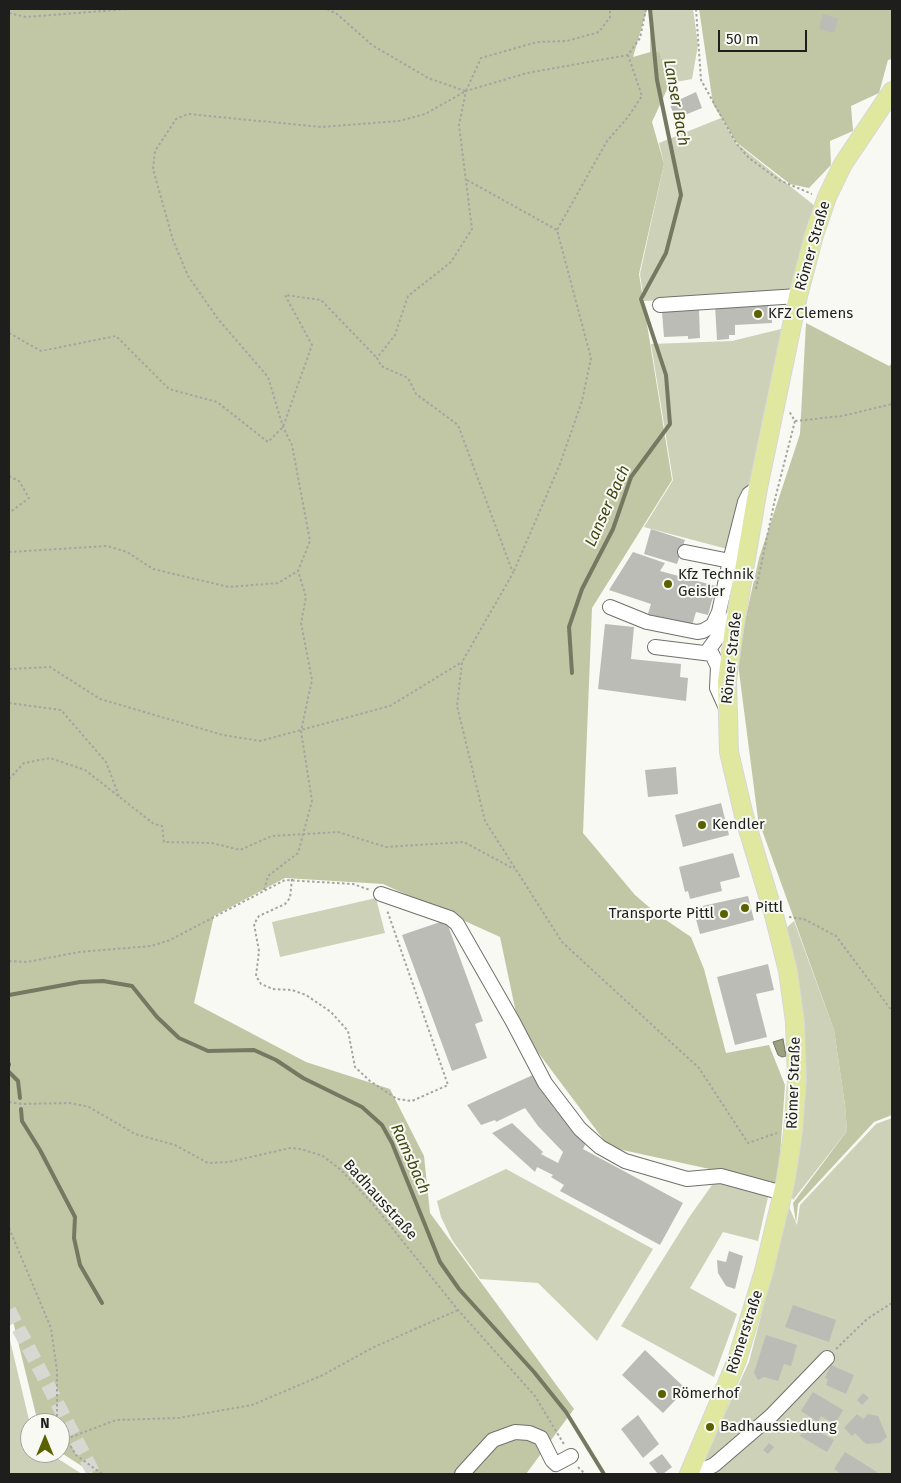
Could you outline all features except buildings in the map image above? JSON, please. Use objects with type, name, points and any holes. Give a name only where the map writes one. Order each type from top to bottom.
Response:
[{"type":"main road","name":"Römer Straße","points":[[784,1188],[793,1133],[798,1080],[796,1022],[788,971],[774,915],[733,773],[726,708],[728,668],[758,488],[798,296],[814,235],[827,197],[843,164],[892,91]]},
{"type":"main road","name":"Römerstraße","points":[[689,1474],[721,1400],[751,1320],[784,1188]]},
{"type":"street","points":[[660,305],[798,296]]},
{"type":"street","points":[[610,607],[647,622],[697,632],[713,625],[720,612],[730,561],[745,502],[748,494],[758,488]]},
{"type":"street","points":[[685,552],[730,561]]},
{"type":"street","points":[[706,653],[737,608]]},
{"type":"street","points":[[654,647],[712,654],[718,667],[717,688],[726,708]]},
{"type":"street","points":[[381,894],[447,917],[457,924],[513,1022],[545,1083],[580,1129],[600,1147],[625,1161],[687,1179],[721,1176],[784,1188]]},
{"type":"street","points":[[694,1474],[714,1465],[771,1416],[827,1358]]},
{"type":"street","points":[[462,1474],[493,1440],[515,1432],[529,1433],[541,1438],[556,1464],[571,1456]]},
{"type":"path","points":[[9,13],[26,17],[128,9]]},
{"type":"path","points":[[327,9],[337,14],[372,45],[428,78],[466,91]]},
{"type":"path","points":[[377,358],[394,335],[408,296],[451,262],[472,229],[459,125],[466,91],[481,58],[537,42],[567,41],[599,32],[610,17],[610,9]]},
{"type":"path","points":[[9,552],[107,546],[127,552],[153,569],[229,587],[278,583],[298,571],[310,541],[292,445],[283,427],[268,377],[212,312],[188,276],[173,240],[152,169],[155,151],[176,119],[188,114],[322,126],[350,125],[371,121],[399,121],[425,114],[466,91],[527,73],[628,55],[640,38],[646,9]]},
{"type":"path","points":[[696,9],[701,80],[736,144],[749,158],[779,180],[800,191],[827,197]]},
{"type":"path","points":[[628,55],[642,96],[628,117],[606,141],[557,230],[591,358],[582,401],[560,464],[513,573],[462,662],[457,706],[485,821],[562,942],[698,1068],[748,1144],[773,1133],[793,1133]]},
{"type":"path","points":[[466,179],[557,230]]},
{"type":"path","points":[[9,333],[41,350],[116,336],[169,389],[217,402],[268,442],[283,427],[312,345],[285,295],[320,300],[377,358],[381,366],[408,378],[416,394],[458,425],[513,573]]},
{"type":"path","points":[[737,608],[753,595],[759,584],[775,499],[795,421],[777,395]]},
{"type":"path","points":[[795,421],[842,416],[892,404]]},
{"type":"path","points":[[9,476],[18,482],[29,498],[9,513]]},
{"type":"path","points":[[264,890],[268,876],[298,852],[312,801],[301,732],[312,680],[302,623],[306,597],[298,571]]},
{"type":"path","points":[[9,669],[50,668],[100,699],[223,735],[260,740],[301,732],[390,706],[462,662]]},
{"type":"path","points":[[9,703],[61,710],[106,762],[120,797]]},
{"type":"path","points":[[9,779],[24,763],[50,758],[86,770],[154,824],[162,826],[164,842],[212,844],[240,850],[272,836],[338,832],[386,847],[464,842],[516,870]]},
{"type":"path","points":[[9,961],[27,962],[79,952],[151,946],[170,940],[285,880],[292,879],[353,884],[381,894],[448,1085],[412,1101],[397,1099],[370,1081],[355,1067],[348,1032],[331,1012],[306,995],[292,990],[273,989],[261,984],[256,976],[259,951],[254,924],[259,916],[285,904],[290,898],[292,879]]},
{"type":"path","points":[[774,915],[804,919],[836,936],[892,1011]]},
{"type":"path","name":"Badhausstraße","points":[[9,1102],[22,1104],[64,1103],[89,1107],[135,1134],[175,1145],[208,1163],[229,1162],[290,1148],[301,1149],[323,1156],[342,1170],[372,1202],[458,1310],[535,1396],[571,1456],[585,1474]]},
{"type":"path","points":[[9,1228],[51,1328],[57,1371],[57,1413]]},
{"type":"path","points":[[827,1358],[857,1327],[892,1302]]},
{"type":"path","points":[[70,1437],[116,1420],[178,1418],[252,1406],[324,1375],[372,1348],[458,1310]]},
{"type":"path","points":[[70,1445],[76,1455],[102,1474]]},
{"type":"shaded area","points":[[9,9],[647,9],[633,57],[654,51],[660,53],[670,83],[652,122],[664,164],[639,274],[672,480],[592,608],[583,833],[635,895],[657,914],[691,937],[704,969],[726,1053],[769,1045],[785,1085],[778,1184],[609,1147],[519,1027],[500,937],[383,884],[285,878],[214,916],[194,1003],[306,1062],[390,1089],[424,1156],[430,1213],[574,1409],[526,1474],[94,1474],[70,1458],[70,1413],[36,1413],[9,1305]]},
{"type":"shaded area","points":[[650,9],[693,9],[698,45],[692,79],[670,83],[660,53],[650,53]]},
{"type":"shaded area","points":[[699,9],[892,9],[892,59],[888,60],[879,93],[851,106],[853,131],[830,141],[831,165],[809,188],[790,184],[736,142],[713,104]]},
{"type":"shaded area","points":[[721,118],[736,143],[815,206],[790,293],[644,301],[640,274],[664,164],[659,143]]},
{"type":"shaded area","points":[[806,323],[889,366],[892,363],[892,1115],[874,1122],[798,1204],[796,1223],[793,1203],[847,1131],[845,1105],[834,1030],[758,819],[737,656],[759,558],[800,434]]},
{"type":"shaded area","points":[[781,329],[744,531],[731,550],[644,527],[673,480],[651,344],[732,341]]},
{"type":"shaded area","points":[[376,898],[385,933],[280,957],[272,922]]},
{"type":"shaded area","points":[[794,921],[834,1030],[847,1131],[793,1200],[790,1192],[786,928]]},
{"type":"shaded area","points":[[783,1039],[786,1056],[782,1057],[778,1055],[773,1042]]},
{"type":"shaded area","points":[[892,1118],[892,1474],[697,1474],[749,1362],[789,1207],[797,1225],[800,1205],[876,1124]]},
{"type":"shaded area","points":[[506,1169],[653,1249],[597,1341],[538,1283],[480,1279],[452,1240],[441,1217],[437,1201]]},
{"type":"shaded area","points":[[720,1181],[768,1197],[758,1241],[723,1232],[690,1288],[737,1314],[714,1377],[621,1326],[690,1216],[712,1185]]},
{"type":"shaded area","points":[[9,1336],[27,1413],[20,1413],[20,1463],[65,1463],[82,1474],[9,1474]]},
{"type":"waterway","name":"Lanser Bach","points":[[572,673],[569,627],[582,589],[613,529],[631,477],[670,424],[666,375],[641,299],[666,253],[681,195],[657,80],[650,9]]},
{"type":"waterway","name":"Ramsbach","points":[[9,995],[80,982],[103,981],[132,986],[157,1017],[179,1038],[208,1051],[254,1050],[276,1060],[303,1078],[362,1107],[382,1125],[392,1143],[440,1262],[459,1289],[534,1372],[566,1412],[604,1474]]},
{"type":"waterway","points":[[9,1072],[18,1081],[20,1098]]},
{"type":"waterway","points":[[21,1109],[22,1121],[40,1150],[75,1217],[74,1238],[80,1265],[102,1303]]},
{"type":"tunnel","points":[[9,1310],[94,1474]]},
{"type":"place","name":"KFZ Clemens","points":[[758,314]]},
{"type":"place","name":"Kfz Technik Geisler","points":[[668,584]]},
{"type":"place","name":"Kendler","points":[[702,825]]},
{"type":"place","name":"Pittl","points":[[745,908]]},
{"type":"place","name":"Transporte Pittl","points":[[724,914]]},
{"type":"place","name":"Römerhof","points":[[662,1394]]},
{"type":"place","name":"Badhaussiedlung","points":[[710,1427]]}]
